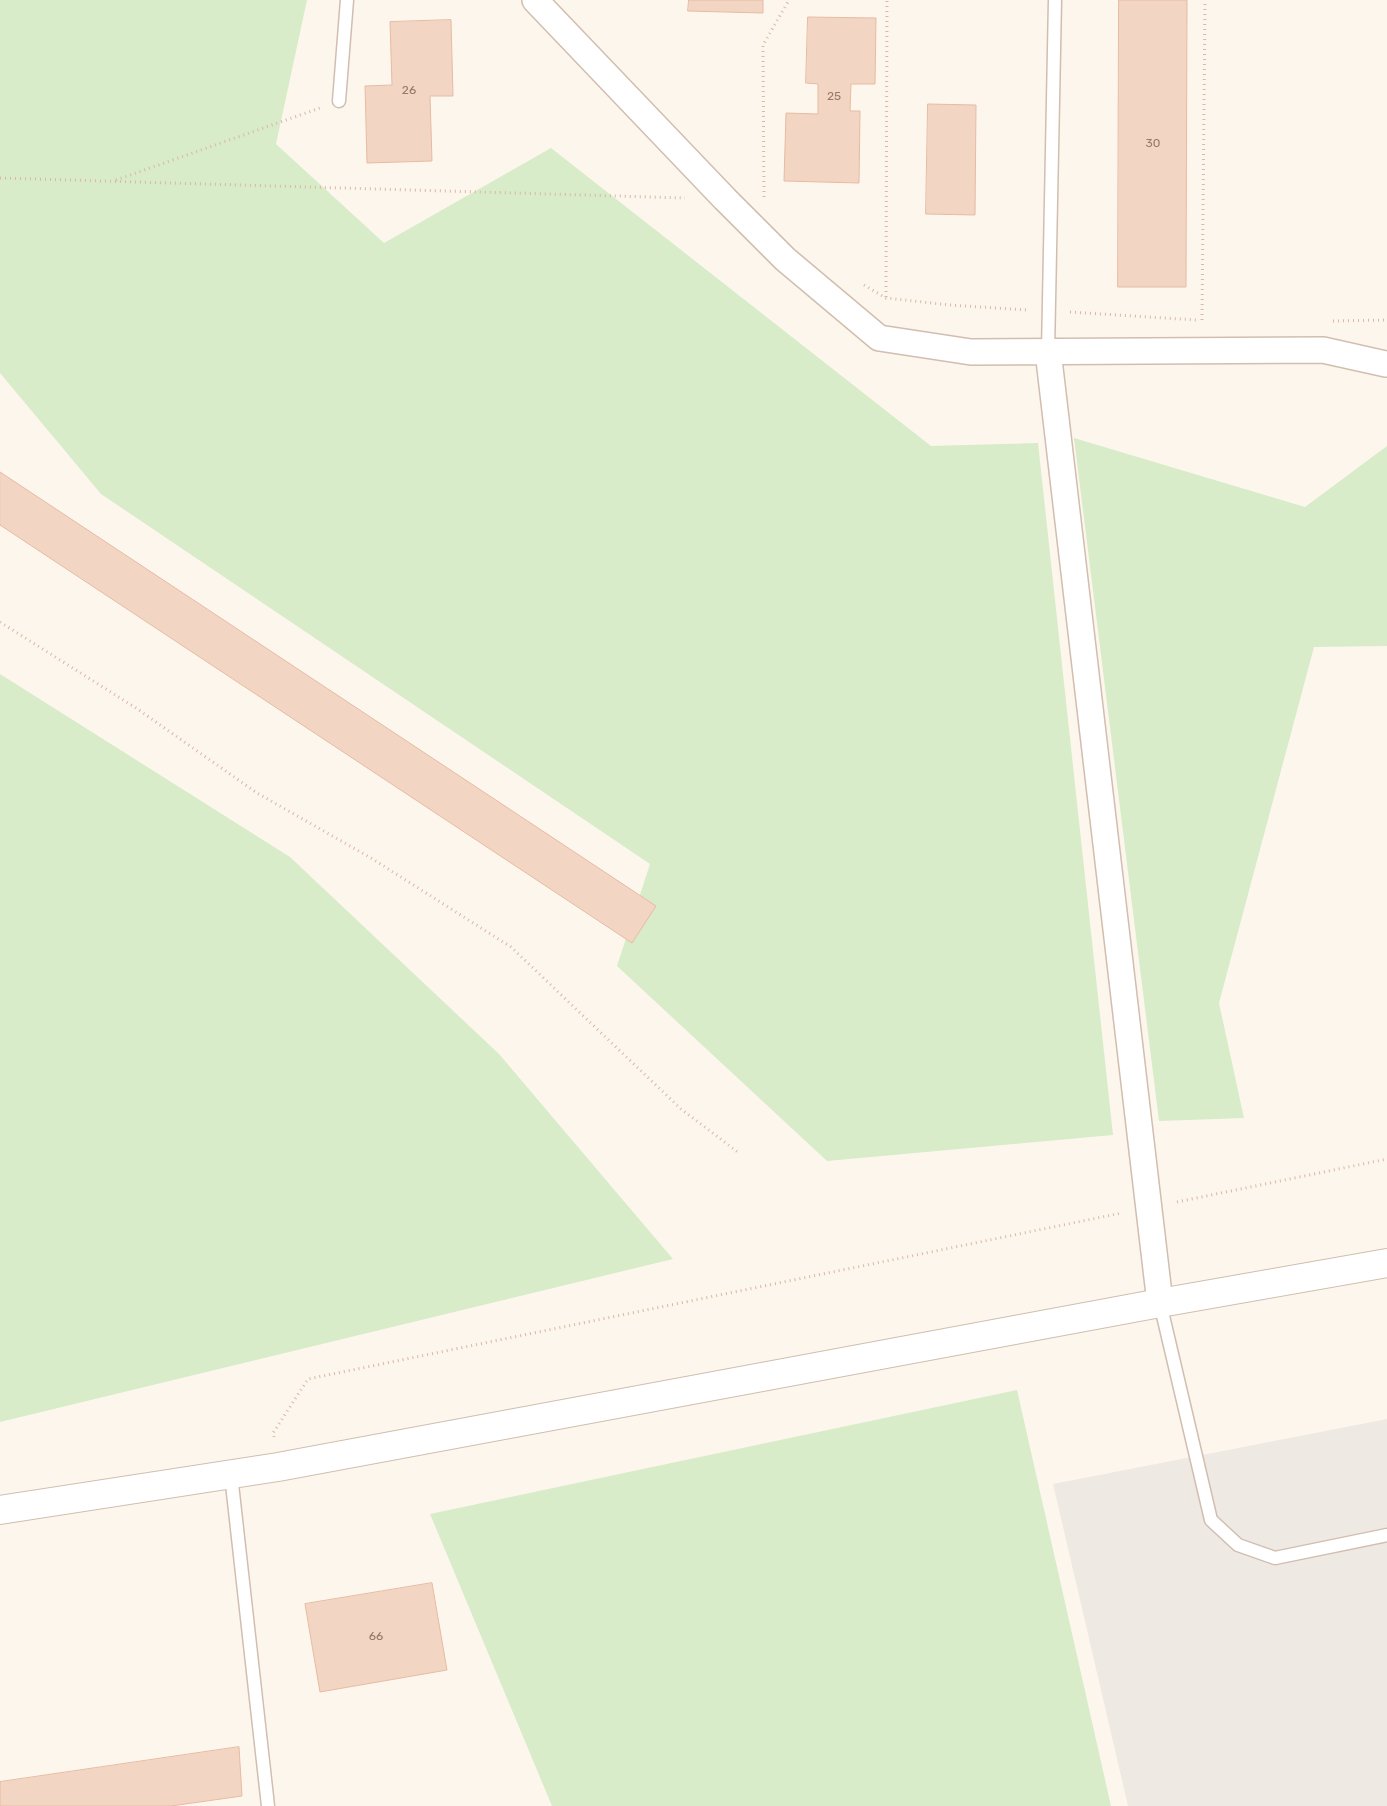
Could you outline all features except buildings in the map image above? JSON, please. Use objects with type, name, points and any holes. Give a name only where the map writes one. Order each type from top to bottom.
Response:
[{"type":"street","points":[[534,0],[785,259],[879,338],[971,352],[1323,350],[1386,364]]},
{"type":"street","points":[[1048,352],[1160,1303]]},
{"type":"street","points":[[0,1510],[278,1467],[1160,1303],[1387,1263]]},
{"type":"lane","points":[[339,101],[347,0]]},
{"type":"lane","points":[[1048,352],[1055,0]]},
{"type":"lane","points":[[1160,1303],[1210,1520],[1238,1545],[1275,1558],[1387,1535]]},
{"type":"lane","points":[[232,1475],[268,1806]]},
{"type":"path","points":[[764,203],[763,45],[789,0]]},
{"type":"path","points":[[886,298],[888,0]]},
{"type":"path","points":[[1202,320],[1205,0]]},
{"type":"path","points":[[114,181],[339,101]]},
{"type":"path","points":[[0,178],[725,199]]},
{"type":"path","points":[[0,622],[136,708],[257,793],[371,858],[511,947],[682,1109],[739,1153]]},
{"type":"path","points":[[278,1467],[273,1433],[308,1379],[1387,1159]]},
{"type":"shaded area","points":[[1387,1419],[1387,1806],[1128,1806],[1053,1484]]},
{"type":"green space","points":[[0,0],[307,0],[276,144],[384,243],[551,148],[931,446],[1038,443],[1113,1135],[827,1161],[617,966],[650,864],[101,494],[0,373]]},
{"type":"green space","points":[[1074,438],[1305,507],[1387,446],[1387,646],[1314,647],[1219,1003],[1244,1118],[1159,1121]]},
{"type":"green space","points":[[0,674],[290,857],[499,1054],[673,1259],[0,1422]]},
{"type":"green space","points":[[1017,1390],[1111,1806],[552,1806],[430,1514]]}]
